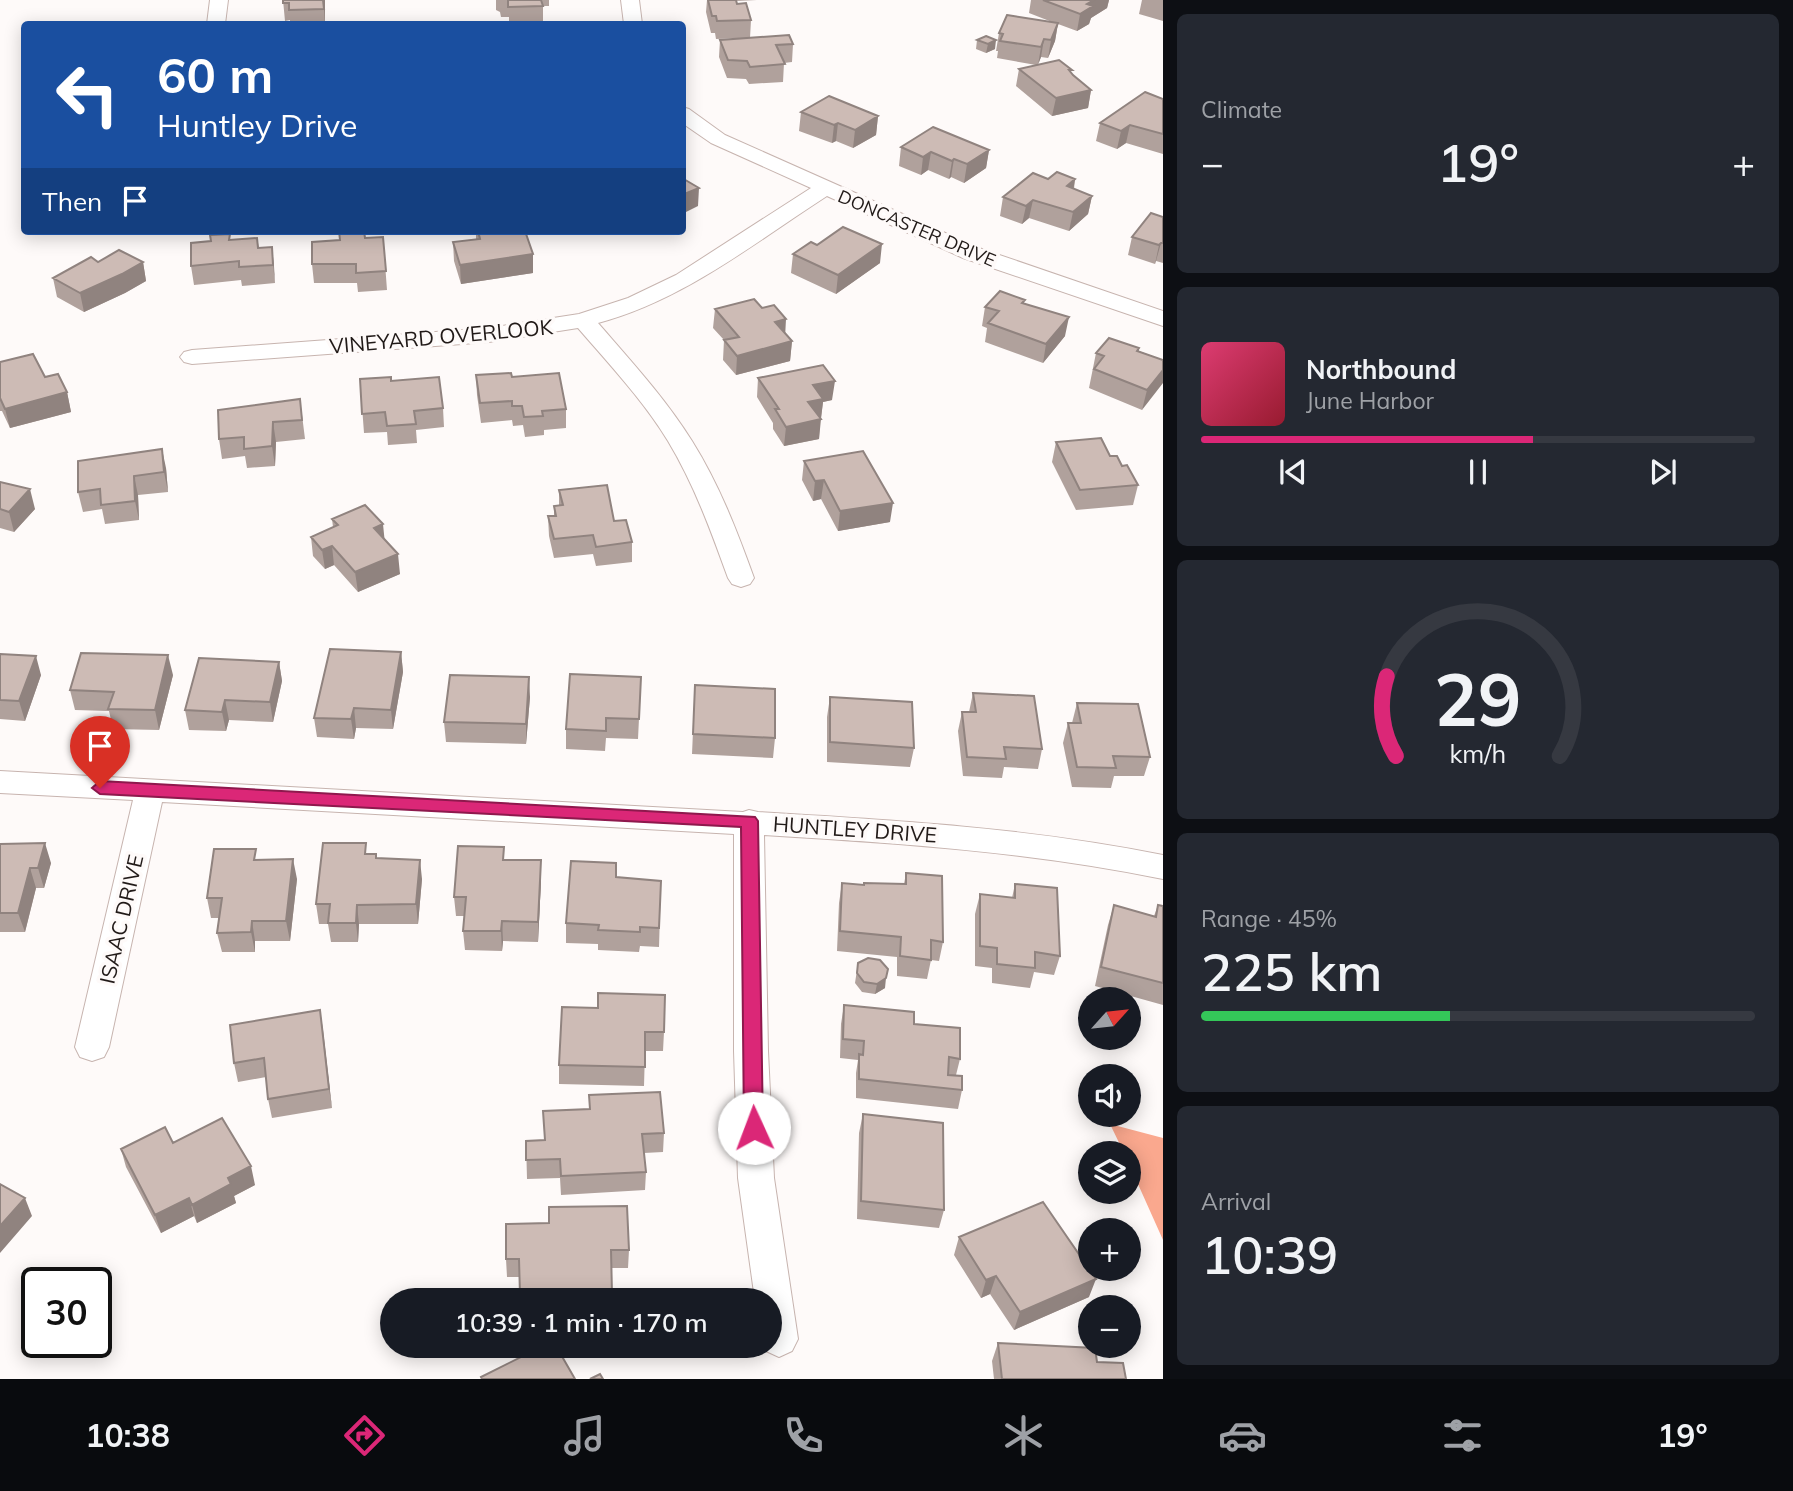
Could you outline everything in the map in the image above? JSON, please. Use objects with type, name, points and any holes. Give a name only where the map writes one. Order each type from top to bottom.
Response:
[{"type":"street","points":[[216,21],[219,0]]},
{"type":"street","points":[[630,0],[633,21]]},
{"type":"street","name":"DONCASTER DRIVE","points":[[686,116],[718,139],[971,253],[1163,320]]},
{"type":"street","name":"VINEYARD OVERLOOK","points":[[191,357],[489,335],[536,330],[584,320],[636,303],[678,281],[824,188]]},
{"type":"street","points":[[584,320],[650,399],[690,457],[717,515],[741,578]]},
{"type":"street","name":"HUNTLEY DRIVE","points":[[0,782],[749,821],[938,834],[1084,851],[1163,867]]},
{"type":"street","name":"ISAAC DRIVE","points":[[92,1047],[150,790]]},
{"type":"street","points":[[749,821],[751,1051],[756,1178],[772,1288]]},
{"type":"shaded area","points":[[1111,1127],[1163,1138],[1163,1240],[1141,1191],[1141,1141],[1118,1141]]},
{"type":"building","points":[[283,0],[323,0],[324,9],[289,10],[289,3],[283,3]]},
{"type":"building","points":[[508,0],[541,0],[543,6],[508,7]]},
{"type":"building","points":[[708,0],[736,0],[737,4],[746,3],[751,20],[717,21],[716,16],[712,16]]},
{"type":"building","points":[[1043,0],[1094,0],[1087,4],[1093,6],[1080,14]]},
{"type":"building","points":[[1007,15],[1058,23],[1051,40],[1044,39],[1041,47],[1000,41],[1003,34],[999,33]]},
{"type":"building","points":[[789,35],[793,44],[776,45],[785,64],[750,67],[747,61],[728,60],[720,40]]},
{"type":"building","points":[[986,36],[996,40],[988,44],[977,40]]},
{"type":"building","points":[[1059,60],[1091,90],[1056,98],[1019,69]]},
{"type":"building","points":[[1145,92],[1163,99],[1163,134],[1130,125],[1121,131],[1100,123]]},
{"type":"building","points":[[829,96],[878,116],[855,130],[801,112]]},
{"type":"building","points":[[933,127],[989,150],[967,164],[931,152],[923,157],[901,147]]},
{"type":"building","points":[[1057,172],[1075,179],[1067,186],[1092,196],[1073,212],[1033,200],[1026,206],[1003,197],[1033,173],[1048,179]]},
{"type":"building","points":[[686,180],[699,188],[686,193]]},
{"type":"building","points":[[1151,213],[1163,217],[1163,243],[1159,245],[1132,237]]},
{"type":"building","points":[[843,227],[882,244],[838,275],[793,254],[811,242],[817,245]]},
{"type":"building","points":[[210,235],[230,235],[229,240],[257,238],[258,248],[272,247],[273,265],[239,267],[239,261],[191,266],[191,243],[211,241]]},
{"type":"building","points":[[339,235],[383,237],[386,271],[356,273],[356,264],[312,264],[312,242],[340,240]]},
{"type":"building","points":[[479,235],[526,235],[533,254],[460,265],[453,242],[480,239]]},
{"type":"building","points":[[119,250],[143,262],[80,293],[53,278],[91,257],[98,262]]},
{"type":"building","points":[[1000,291],[1025,300],[1022,303],[1069,317],[1046,344],[988,323],[999,311],[985,307]]},
{"type":"building","points":[[754,299],[762,308],[774,305],[786,319],[775,322],[792,341],[737,356],[724,340],[739,337],[715,309]]},
{"type":"building","points":[[1109,338],[1163,360],[1163,370],[1147,390],[1094,369],[1104,356],[1096,353]]},
{"type":"building","points":[[33,354],[45,377],[58,374],[67,392],[5,409],[0,398],[0,362]]},
{"type":"building","points":[[823,365],[835,381],[813,385],[823,399],[808,402],[821,419],[786,427],[775,409],[779,409],[758,378]]},
{"type":"building","points":[[511,373],[512,377],[559,373],[566,409],[542,411],[543,416],[524,417],[522,406],[512,406],[512,401],[480,403],[476,375]]},
{"type":"building","points":[[391,377],[391,381],[439,377],[443,408],[414,411],[416,424],[387,426],[385,412],[362,414],[360,379]]},
{"type":"building","points":[[300,399],[302,420],[273,422],[272,446],[244,449],[244,437],[219,439],[218,410]]},
{"type":"building","points":[[1101,438],[1110,456],[1117,456],[1122,466],[1127,465],[1138,485],[1080,490],[1056,442]]},
{"type":"building","points":[[162,449],[164,472],[134,476],[135,501],[101,505],[100,489],[78,492],[78,461]]},
{"type":"building","points":[[863,451],[893,503],[840,511],[824,480],[815,481],[804,461]]},
{"type":"building","points":[[0,482],[30,489],[9,512],[0,509]]},
{"type":"building","points":[[607,485],[614,521],[626,520],[632,542],[596,547],[593,535],[554,539],[548,516],[556,516],[554,506],[563,505],[559,490]]},
{"type":"building","points":[[365,505],[383,524],[374,528],[398,554],[355,572],[332,546],[322,550],[311,537],[338,525],[332,519]]},
{"type":"building","points":[[330,649],[401,652],[391,710],[354,708],[351,719],[314,718]]},
{"type":"building","points":[[81,653],[168,655],[155,710],[108,709],[114,692],[70,690]]},
{"type":"building","points":[[0,654],[36,656],[19,701],[0,700]]},
{"type":"building","points":[[199,658],[279,662],[270,702],[225,700],[222,712],[185,710]]},
{"type":"building","points":[[570,674],[641,677],[639,719],[606,718],[606,731],[566,729]]},
{"type":"building","points":[[450,675],[529,677],[526,724],[444,722]]},
{"type":"building","points":[[695,685],[775,689],[775,738],[693,734]]},
{"type":"building","points":[[973,693],[1034,696],[1042,749],[1004,747],[1006,759],[967,757],[962,712],[976,712]]},
{"type":"building","points":[[830,697],[912,702],[914,748],[830,742]]},
{"type":"building","points":[[1077,703],[1138,704],[1150,757],[1113,756],[1116,768],[1077,767],[1068,723],[1081,723]]},
{"type":"building","points":[[45,843],[38,868],[30,868],[18,913],[0,913],[0,844]]},
{"type":"building","points":[[323,843],[366,843],[365,854],[376,854],[376,858],[420,860],[416,904],[357,905],[356,923],[328,923],[330,904],[316,904]]},
{"type":"building","points":[[458,846],[504,847],[503,860],[541,860],[538,922],[502,921],[501,931],[463,931],[466,897],[454,897]]},
{"type":"building","points":[[214,849],[256,849],[254,860],[293,859],[286,921],[252,921],[251,932],[217,933],[222,898],[207,898]]},
{"type":"building","points":[[571,861],[616,863],[616,877],[661,881],[659,928],[640,927],[640,932],[598,930],[599,925],[566,923]]},
{"type":"building","points":[[906,873],[942,876],[943,942],[931,940],[931,960],[900,956],[901,937],[840,931],[842,883],[906,884]]},
{"type":"building","points":[[1015,884],[1057,888],[1060,956],[1035,952],[1035,968],[997,964],[997,948],[980,946],[980,894],[1015,898]]},
{"type":"building","points":[[1114,905],[1156,917],[1158,905],[1163,906],[1163,983],[1101,967]]},
{"type":"building","points":[[868,958],[880,960],[888,969],[886,978],[877,984],[864,982],[857,973],[858,963]]},
{"type":"building","points":[[598,993],[665,995],[664,1032],[645,1032],[645,1067],[559,1065],[562,1007],[598,1008]]},
{"type":"building","points":[[844,1005],[914,1012],[914,1024],[960,1028],[960,1059],[949,1057],[948,1075],[962,1076],[962,1090],[859,1079],[859,1054],[863,1055],[864,1041],[843,1039]]},
{"type":"building","points":[[320,1010],[329,1089],[268,1099],[264,1058],[234,1063],[230,1025]]},
{"type":"building","points":[[660,1092],[664,1133],[642,1134],[646,1172],[561,1176],[560,1159],[526,1160],[526,1141],[545,1140],[543,1111],[590,1109],[589,1095]]},
{"type":"building","points":[[863,1114],[943,1123],[944,1210],[861,1201]]},
{"type":"building","points":[[222,1118],[251,1166],[228,1178],[231,1184],[192,1205],[189,1198],[155,1215],[121,1149],[165,1127],[173,1143]]},
{"type":"building","points":[[0,1184],[25,1198],[0,1226]]},
{"type":"building","points":[[1043,1202],[1078,1253],[1078,1281],[1091,1281],[1020,1312],[996,1276],[986,1280],[959,1237]]},
{"type":"building","points":[[627,1206],[629,1250],[611,1250],[612,1288],[520,1288],[519,1259],[506,1259],[506,1224],[549,1223],[549,1207]]},
{"type":"building","points":[[998,1343],[1078,1347],[1078,1358],[1123,1363],[1126,1379],[1002,1379]]},
{"type":"building","points":[[519,1358],[563,1358],[575,1379],[482,1379],[481,1377]]},
{"type":"building","points":[[600,1374],[603,1379],[590,1379]]},
{"type":"route","points":[[100,788],[749,821],[754,1128]]}]
